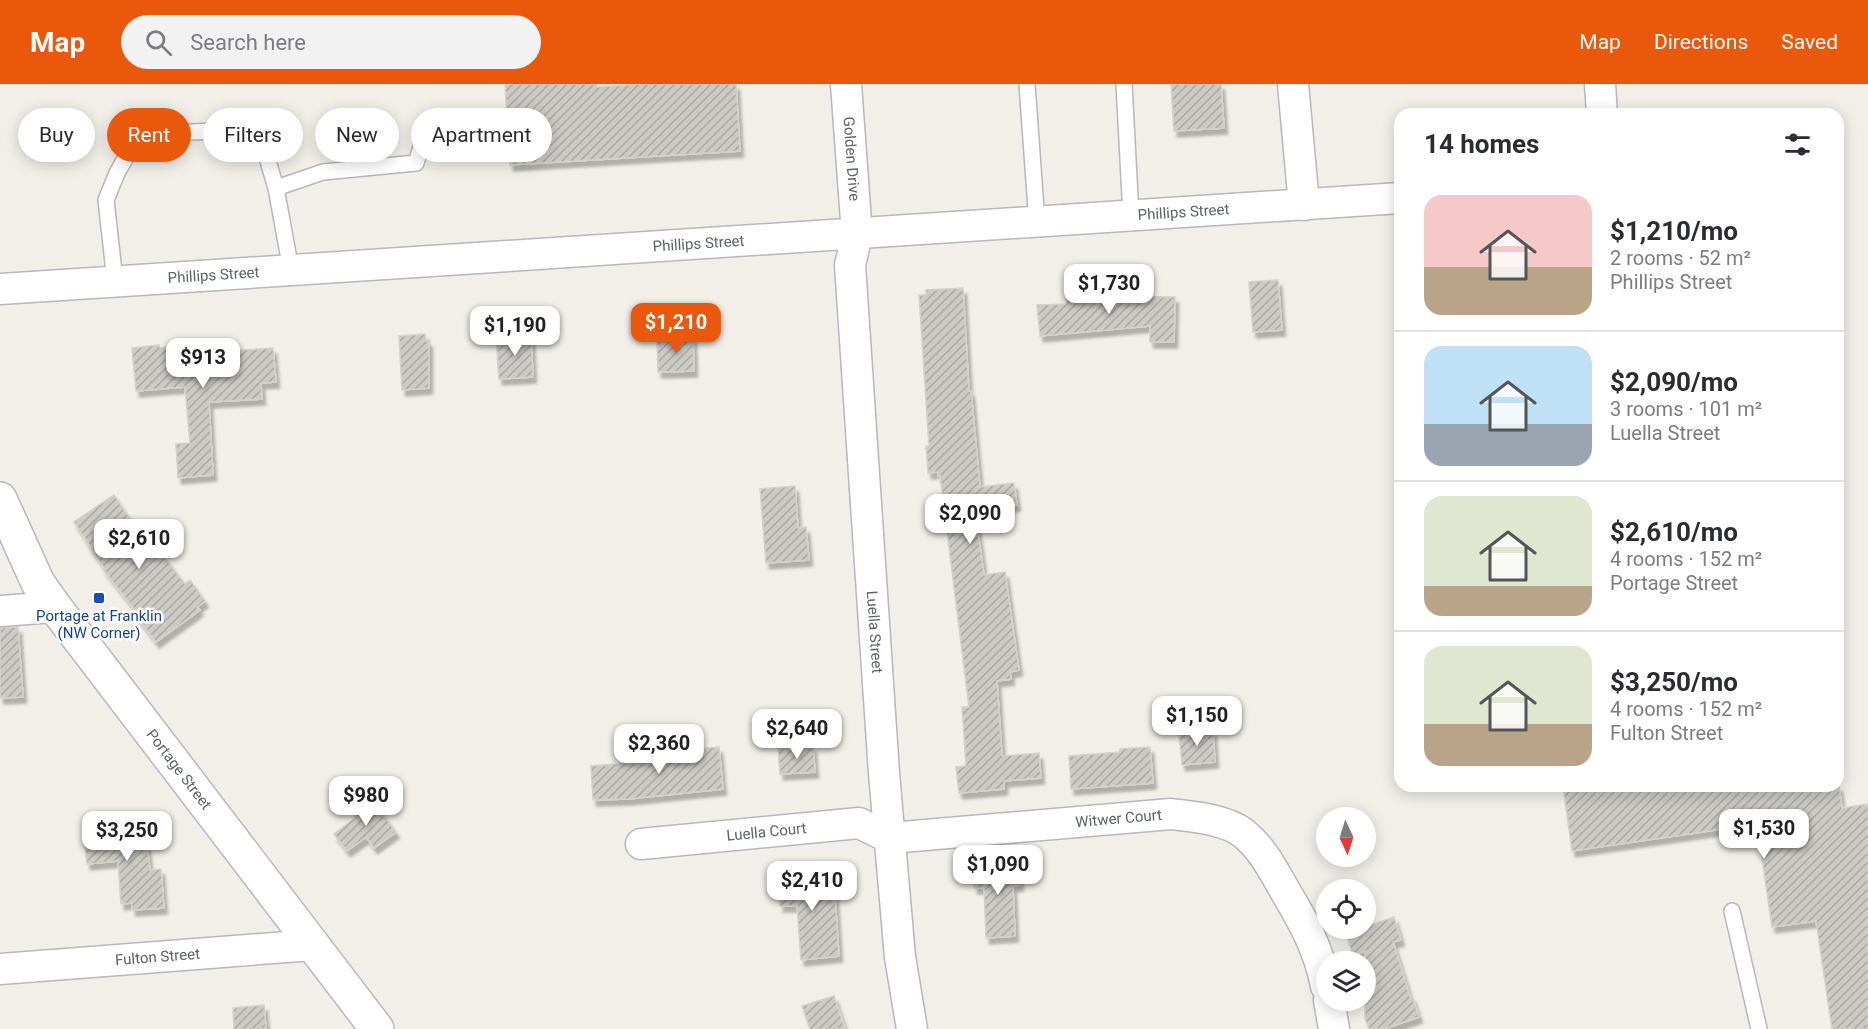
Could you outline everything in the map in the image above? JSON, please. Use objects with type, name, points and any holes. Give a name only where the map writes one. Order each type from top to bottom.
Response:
[{"type":"main road","name":"Portage Street","points":[[0,499],[38,583],[55,607],[377,1029]]},
{"type":"street","name":"Golden Drive","points":[[846,84],[857,235]]},
{"type":"street","points":[[1293,84],[1304,205]]},
{"type":"street","points":[[1600,84],[1602,108]]},
{"type":"street","name":"Phillips Street","points":[[0,289],[1394,198]]},
{"type":"street","name":"Luella Street","points":[[857,235],[850,265],[890,838],[900,957],[912,1029]]},
{"type":"street","points":[[0,611],[55,607]]},
{"type":"street","name":"Witwer Court","points":[[890,838],[1172,814],[1210,819],[1241,832],[1264,854],[1311,934],[1316,951]]},
{"type":"street","name":"Luella Court","points":[[641,844],[859,823],[890,838]]},
{"type":"street","name":"Fulton Street","points":[[0,969],[313,945]]},
{"type":"street","points":[[1331,1011],[1334,1029]]},
{"type":"lane","points":[[1027,84],[1038,223]]},
{"type":"lane","points":[[1124,84],[1131,216]]},
{"type":"lane","points":[[115,281],[106,200],[126,157],[147,141],[174,133],[211,131],[244,136],[265,151],[276,189],[291,270]]},
{"type":"lane","points":[[276,189],[323,172],[416,162]]},
{"type":"lane","points":[[1732,912],[1759,1029]]},
{"type":"building","points":[[505,84],[597,84],[597,87],[642,84],[736,84],[740,151],[510,165],[510,162],[552,162],[552,108],[506,108]]},
{"type":"building","points":[[1171,84],[1221,84],[1224,128],[1174,131]]},
{"type":"building","points":[[1278,280],[1282,330],[1253,332],[1249,282]]},
{"type":"building","points":[[963,288],[969,391],[971,391],[980,487],[1014,483],[1017,505],[975,511],[984,575],[1005,572],[1019,670],[1010,672],[1011,679],[997,681],[1002,756],[1039,753],[1041,778],[1004,781],[1004,789],[959,793],[956,767],[966,764],[962,707],[969,707],[940,475],[938,476],[938,472],[928,473],[926,446],[929,446],[919,295],[926,295],[926,290]]},
{"type":"building","points":[[1112,292],[1112,296],[1175,297],[1174,342],[1150,342],[1150,326],[1040,336],[1037,305],[1066,304],[1067,295]]},
{"type":"building","points":[[425,334],[426,341],[429,341],[429,388],[402,390],[399,336]]},
{"type":"building","points":[[531,336],[533,377],[499,379],[496,337]]},
{"type":"building","points":[[693,337],[694,371],[658,372],[657,338]]},
{"type":"building","points":[[199,343],[200,353],[273,348],[276,382],[261,383],[262,399],[209,402],[213,475],[178,478],[176,444],[190,443],[185,387],[136,391],[132,348],[159,345],[160,348]]},
{"type":"building","points":[[795,486],[798,528],[806,527],[809,560],[766,563],[760,489]]},
{"type":"building","points":[[114,495],[143,538],[147,534],[185,584],[190,580],[205,601],[197,607],[200,610],[156,642],[133,612],[135,610],[103,569],[74,522]]},
{"type":"building","points":[[18,627],[23,697],[0,698],[0,628]]},
{"type":"building","points":[[1213,730],[1215,762],[1182,765],[1179,733]]},
{"type":"building","points":[[813,746],[815,772],[780,774],[778,749]]},
{"type":"building","points":[[719,747],[723,789],[628,799],[593,800],[591,766],[643,762],[645,754]]},
{"type":"building","points":[[1150,747],[1153,783],[1071,789],[1069,756]]},
{"type":"building","points":[[1564,792],[1840,792],[1842,808],[1868,804],[1868,1029],[1832,1029],[1816,921],[1772,927],[1757,824],[1572,851]]},
{"type":"building","points":[[370,797],[396,832],[374,848],[366,837],[347,851],[334,834],[356,817],[351,811]]},
{"type":"building","points":[[144,822],[150,870],[161,869],[164,908],[132,910],[132,903],[121,904],[118,861],[87,864],[83,828]]},
{"type":"building","points":[[1018,861],[1020,885],[1013,886],[1015,936],[986,938],[984,888],[974,888],[972,864]]},
{"type":"building","points":[[815,870],[816,882],[834,881],[839,956],[801,960],[797,906],[780,906],[778,872]]},
{"type":"building","points":[[1394,917],[1401,940],[1393,942],[1410,997],[1412,996],[1419,1017],[1384,1029],[1369,1029],[1365,1018],[1365,1011],[1376,1011],[1376,951],[1351,951],[1348,939],[1376,939],[1376,923]]},
{"type":"building","points":[[834,996],[845,1029],[810,1029],[802,1006]]},
{"type":"building","points":[[264,1005],[266,1029],[234,1029],[233,1008]]},
{"type":"place","name":"Portage at Franklin (NW Corner)","points":[[99,598]]}]
